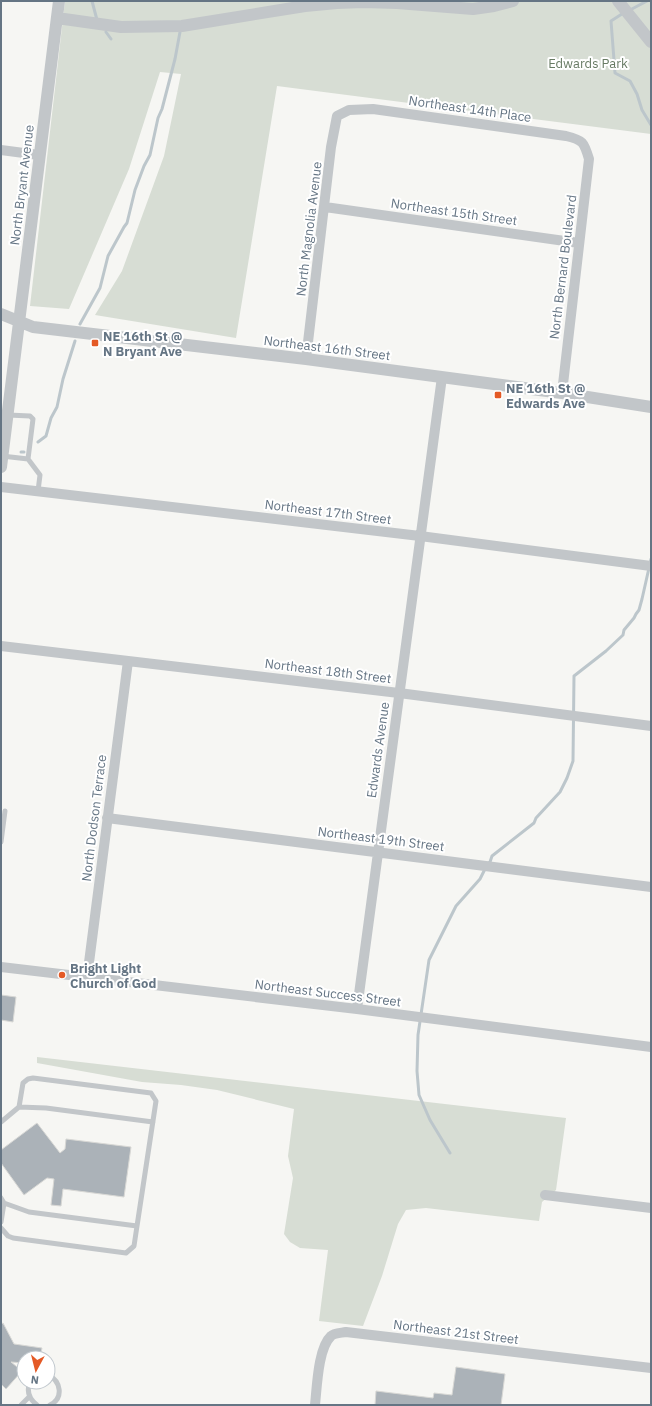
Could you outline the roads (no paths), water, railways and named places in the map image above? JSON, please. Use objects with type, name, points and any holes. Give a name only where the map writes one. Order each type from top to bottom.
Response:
[{"type":"street","name":"North Bryant Avenue","points":[[2,461],[59,1]]},
{"type":"street","points":[[57,18],[121,27],[182,26],[305,6],[337,3],[377,2],[474,8],[494,6],[513,1]]},
{"type":"street","points":[[620,3],[651,42]]},
{"type":"street","name":"Northeast 14th Place","points":[[349,110],[373,109],[566,136],[576,139],[584,145]]},
{"type":"street","name":"North Magnolia Avenue","points":[[306,359],[331,147],[337,116],[349,110]]},
{"type":"street","name":"North Bernard Boulevard","points":[[562,393],[589,159],[584,145]]},
{"type":"street","points":[[1,150],[40,155]]},
{"type":"street","name":"Northeast 15th Street","points":[[325,207],[579,243]]},
{"type":"street","name":"Northeast 16th Street","points":[[1,314],[33,327],[306,359],[651,406]]},
{"type":"street","name":"Edwards Avenue","points":[[357,1009],[442,377]]},
{"type":"street","name":"Northeast 17th Street","points":[[1,487],[420,536],[651,566]]},
{"type":"street","name":"Northeast 18th Street","points":[[1,646],[399,693],[651,726]]},
{"type":"street","name":"North Dodson Terrace","points":[[87,978],[128,661]]},
{"type":"street","name":"Northeast 19th Street","points":[[107,818],[651,887]]},
{"type":"street","name":"Northeast Success Street","points":[[1,967],[357,1009],[651,1047]]},
{"type":"street","points":[[545,1195],[651,1208]]},
{"type":"street","name":"Northeast 21st Street","points":[[315,1405],[321,1354],[324,1344],[332,1335],[346,1332],[651,1368]]},
{"type":"lane","points":[[7,415],[30,416],[33,419],[28,459],[40,475],[38,491]]},
{"type":"lane","points":[[2,461],[28,459]]},
{"type":"lane","points":[[1,842],[5,811]]},
{"type":"lane","points":[[1,1122],[19,1107],[23,1083],[28,1079],[33,1078],[151,1093],[156,1101],[134,1246],[126,1253],[13,1238],[8,1236],[1,1228]]},
{"type":"lane","points":[[19,1107],[46,1108],[153,1122]]},
{"type":"lane","points":[[1,1222],[3,1200],[29,1212],[137,1226]]},
{"type":"lane","points":[[50,1405],[56,1401],[60,1391],[56,1381]]},
{"type":"lane","points":[[28,1390],[29,1397],[32,1402],[37,1405]]},
{"type":"lane","points":[[22,1405],[29,1397]]},
{"type":"waterway","points":[[92,1],[97,20]]},
{"type":"waterway","points":[[630,10],[647,1]]},
{"type":"waterway","points":[[625,12],[611,21],[615,73],[630,81],[637,94],[642,110],[651,125]]},
{"type":"waterway","points":[[106,32],[111,39]]},
{"type":"waterway","points":[[80,324],[100,288],[108,256],[127,223],[135,190],[150,155],[158,118],[162,109],[175,59],[180,32]]},
{"type":"waterway","points":[[38,442],[46,436],[51,418],[57,407],[63,379],[75,341]]},
{"type":"waterway","points":[[487,864],[490,862],[492,856],[534,823],[536,818],[560,792],[573,761],[574,676],[606,651],[623,635],[624,630],[639,610],[651,559]]},
{"type":"waterway","points":[[450,1153],[430,1120],[419,1095],[417,1071],[418,1035],[429,960],[456,906],[480,879],[485,869]]},
{"type":"place","name":"NE 16th St @ N Bryant Ave","points":[[95,343]]},
{"type":"place","name":"NE 16th St @ Edwards Ave","points":[[498,395]]},
{"type":"place","name":"Bright Light Church of God","points":[[62,975]]},
{"type":"park label","name":"Edwards Park","points":[[588,63]]}]
